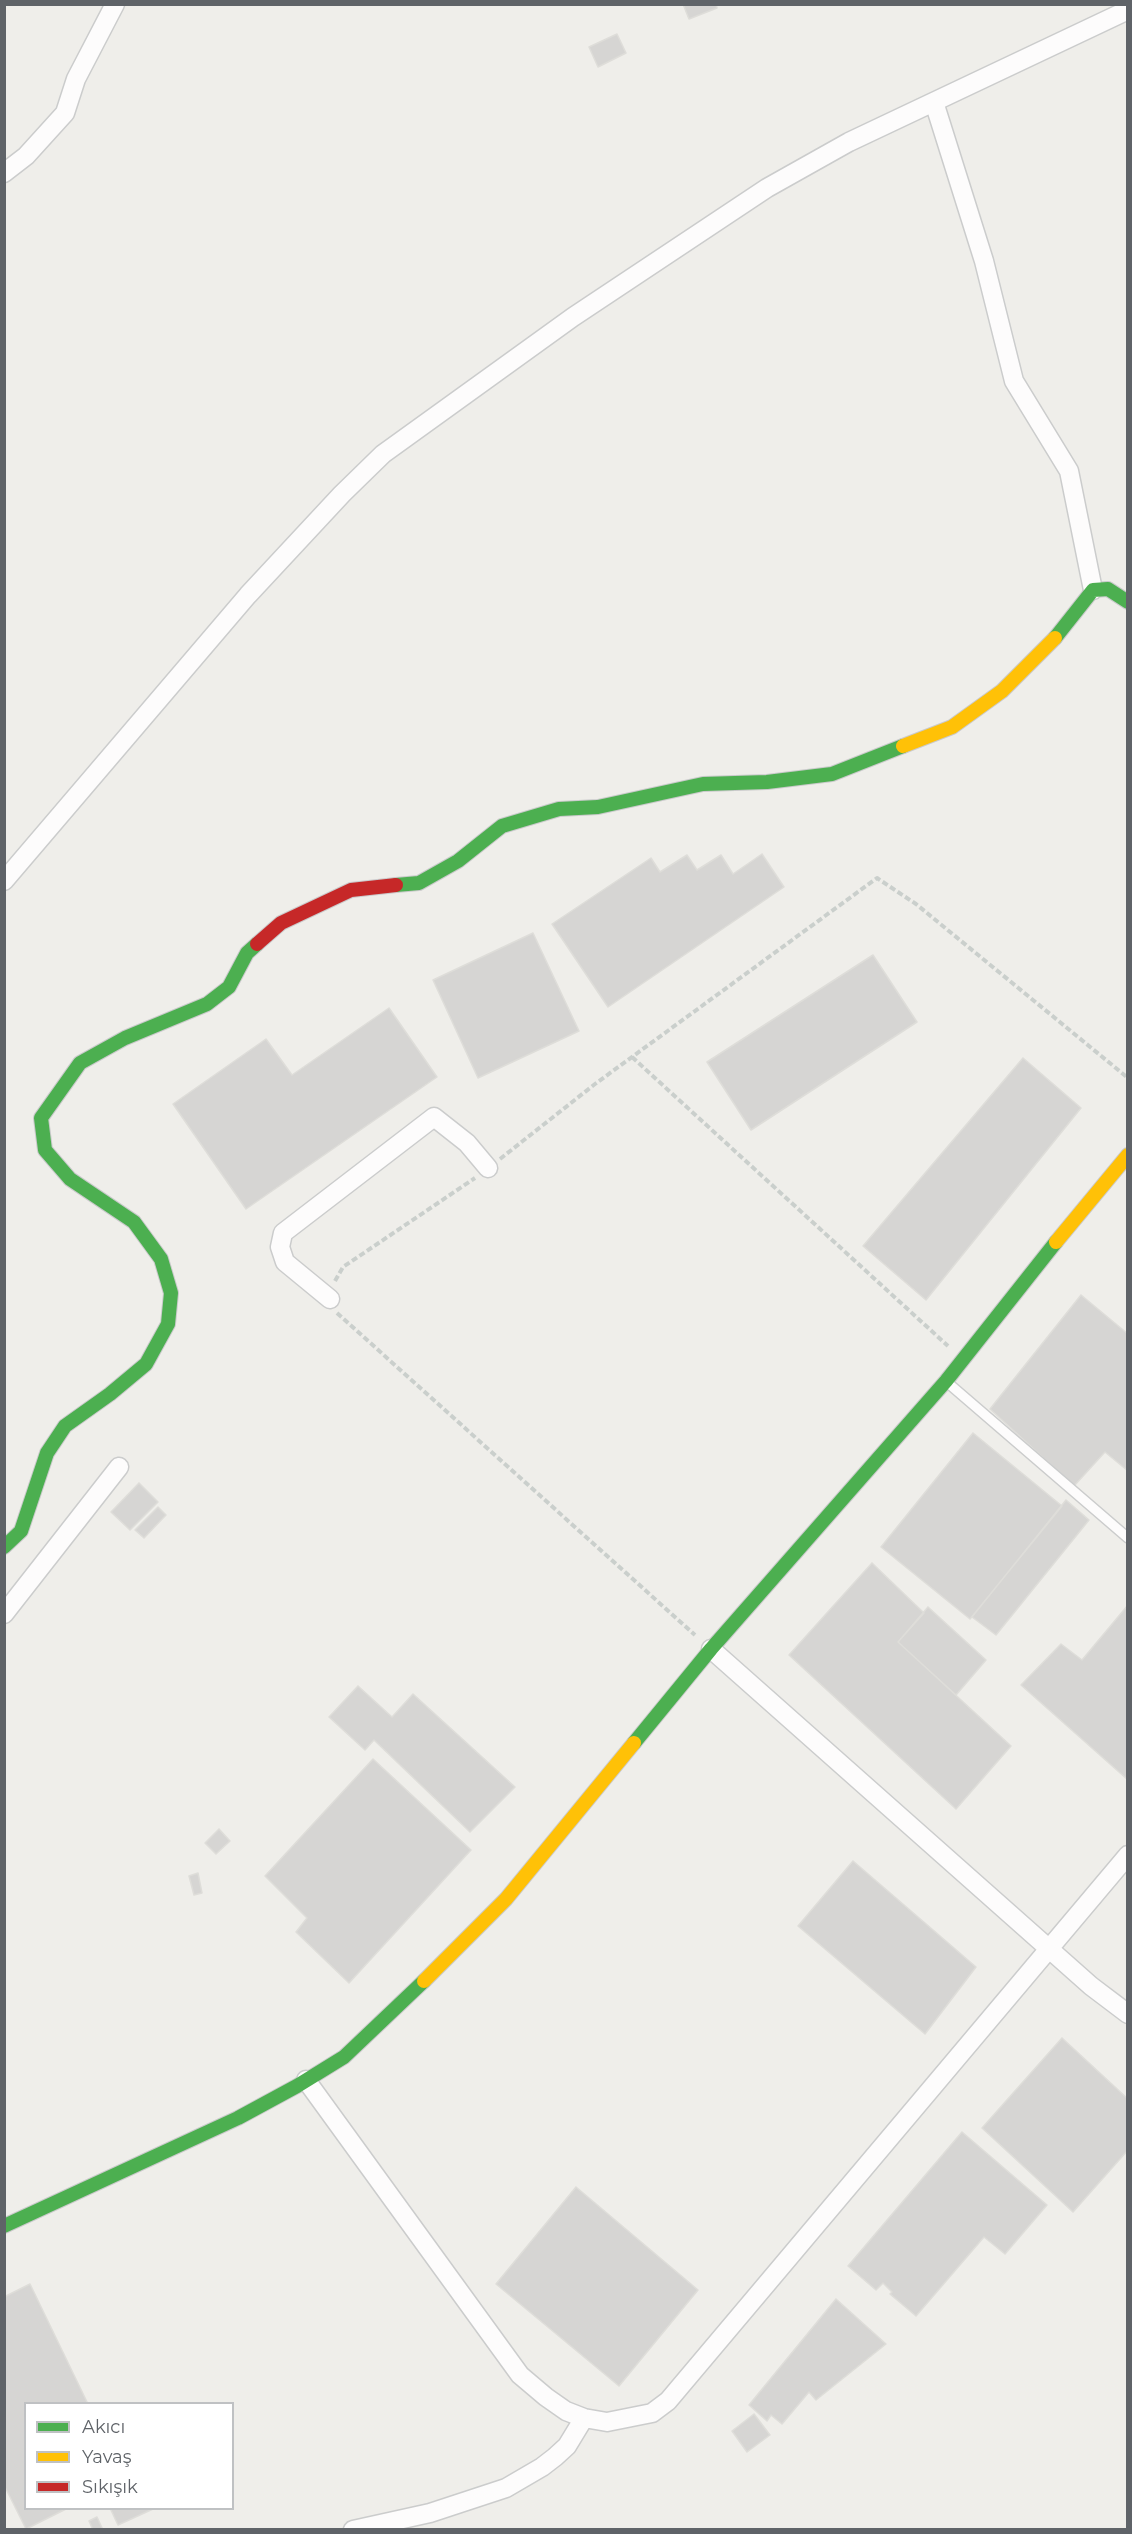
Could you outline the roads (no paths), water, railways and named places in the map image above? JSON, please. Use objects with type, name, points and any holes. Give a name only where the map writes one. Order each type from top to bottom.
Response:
[{"type":"street","points":[[4,173],[26,156],[65,113],[75,79],[116,4]]},
{"type":"street","points":[[4,881],[248,595],[342,494],[383,454],[573,317],[767,188],[849,142],[1128,10]]},
{"type":"street","points":[[4,1547],[21,1531],[47,1453],[64,1426],[110,1394],[146,1364],[168,1324],[171,1293],[161,1259],[134,1222],[70,1179],[45,1150],[41,1118],[80,1063],[125,1038],[207,1004],[229,987],[247,953],[281,923],[351,890],[419,883],[458,861],[502,826],[559,809],[598,807],[703,784],[766,782],[832,774],[952,728],[1002,691],[1062,631],[1093,590],[1070,471],[1014,381],[984,261],[934,102]]},
{"type":"street","points":[[1093,590],[1108,589],[1128,602]]},
{"type":"street","points":[[330,1299],[285,1262],[279,1247],[283,1233],[434,1117],[467,1143],[488,1168]]},
{"type":"street","points":[[4,2226],[238,2118],[344,2057],[384,2021],[506,1899],[711,1649],[946,1381],[1128,1155]]},
{"type":"street","points":[[4,1614],[119,1467]]},
{"type":"street","points":[[711,1649],[1091,1986],[1128,2014]]},
{"type":"street","points":[[306,2080],[520,2374],[566,2411],[584,2418],[607,2422],[652,2413],[668,2401],[1047,1947],[1128,1854]]},
{"type":"street","points":[[353,2529],[430,2513],[506,2488],[555,2457],[567,2446],[584,2418]]},
{"type":"lane","points":[[946,1381],[1128,1538]]}]
